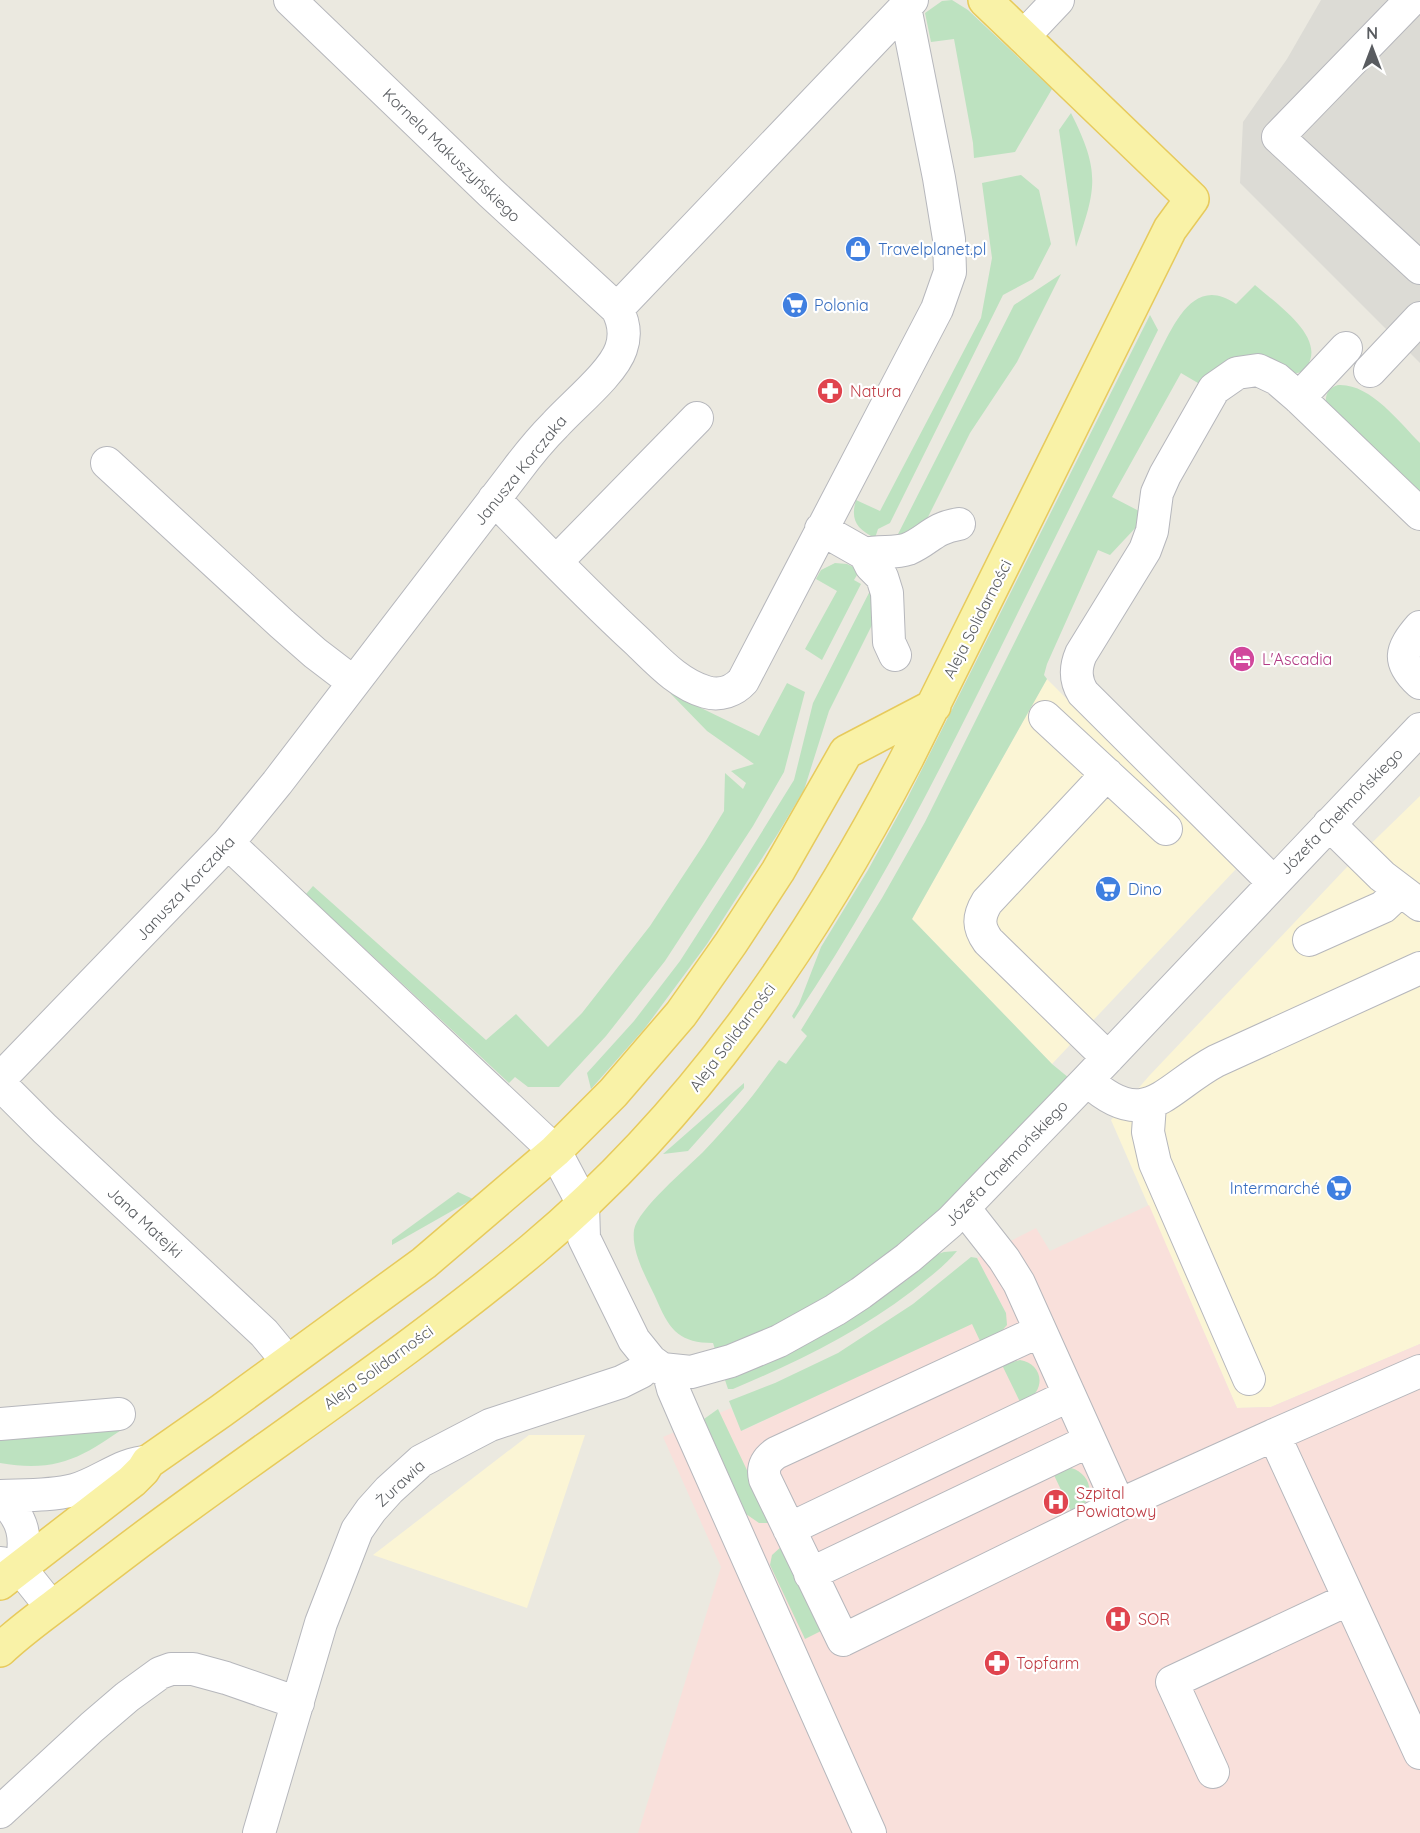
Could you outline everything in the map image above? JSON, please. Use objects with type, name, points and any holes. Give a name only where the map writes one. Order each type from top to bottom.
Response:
[{"type":"main road","points":[[985,0],[1023,37]]},
{"type":"main road","name":"Aleja Solidarności","points":[[0,1650],[185,1507],[435,1327],[532,1250],[583,1204],[671,1116],[711,1068],[775,981],[839,882],[866,837],[934,706],[1170,229],[1192,200],[1023,37]]},
{"type":"main road","points":[[7,1571],[132,1481],[148,1462],[424,1263],[555,1151],[613,1093],[681,1014],[783,863],[846,752],[934,706]]},
{"type":"street","name":"Kornela Makuszyńskiego","points":[[290,0],[491,193],[617,309]]},
{"type":"street","points":[[1023,37],[1058,0]]},
{"type":"street","points":[[1411,0],[1278,137],[1420,268]]},
{"type":"street","points":[[617,309],[909,4]]},
{"type":"street","points":[[494,500],[610,616],[679,678],[706,692],[717,694],[737,687],[743,681],[937,309],[950,272],[950,247],[909,4]]},
{"type":"street","name":"Janusza Korczaka","points":[[0,1079],[228,843],[277,783],[536,445],[617,359],[621,350],[624,329],[617,309]]},
{"type":"street","points":[[1370,371],[1420,318]]},
{"type":"street","points":[[1299,398],[1346,348]]},
{"type":"street","points":[[1273,882],[1083,693],[1079,687],[1076,671],[1081,654],[1145,550],[1152,531],[1160,484],[1214,389],[1237,372],[1258,370],[1277,380],[1299,398],[1420,514]]},
{"type":"street","points":[[556,562],[697,418]]},
{"type":"street","points":[[107,462],[282,624],[353,682]]},
{"type":"street","points":[[821,530],[865,554],[906,549],[940,528],[959,524]]},
{"type":"street","points":[[865,554],[867,561],[885,584],[889,642],[895,655]]},
{"type":"street","points":[[1420,627],[1408,640],[1404,649],[1404,657],[1406,667],[1420,683]]},
{"type":"street","points":[[1045,717],[1166,829]]},
{"type":"street","name":"Józefa Chełmońskiego","points":[[660,1366],[691,1372],[731,1361],[805,1327],[884,1277],[932,1238],[964,1208],[1098,1069],[1420,729]]},
{"type":"street","points":[[1107,774],[987,902],[980,917],[980,925],[987,941],[1098,1069],[1099,1090],[1116,1101],[1139,1106],[1150,1105],[1162,1100],[1188,1078],[1216,1061],[1420,968]]},
{"type":"street","points":[[1329,824],[1382,876],[1410,898]]},
{"type":"street","points":[[228,843],[555,1151],[583,1204],[584,1238],[634,1340],[660,1366],[671,1382],[870,1833]]},
{"type":"street","points":[[1309,940],[1383,907],[1410,898]]},
{"type":"street","name":"Jana Matejki","points":[[0,1084],[264,1333],[288,1362]]},
{"type":"street","points":[[1150,1105],[1148,1132],[1155,1163],[1249,1379]]},
{"type":"street","points":[[964,1208],[982,1228],[1011,1270],[1119,1505]]},
{"type":"street","points":[[1040,1331],[771,1457],[764,1467],[764,1474],[789,1529],[843,1640],[1119,1505],[1420,1371]]},
{"type":"street","name":"Żurawia","points":[[259,1833],[321,1623],[357,1530],[371,1510],[421,1461],[490,1425],[621,1382],[660,1366]]},
{"type":"street","points":[[789,1529],[1068,1396]]},
{"type":"street","points":[[0,1424],[119,1414]]},
{"type":"street","points":[[1274,1435],[1420,1753]]},
{"type":"street","points":[[810,1574],[1089,1441]]},
{"type":"street","points":[[0,1497],[75,1490],[135,1463],[148,1462]]},
{"type":"street","points":[[0,1497],[12,1509],[23,1530],[25,1546],[7,1571],[52,1608]]},
{"type":"street","points":[[1213,1772],[1172,1682],[1349,1599]]},
{"type":"street","points":[[0,1812],[92,1727],[160,1673],[171,1669],[193,1670],[226,1678],[298,1703]]},
{"type":"shaded area","points":[[1321,0],[1420,0],[1420,363],[1240,183],[1243,122],[1287,59]]},
{"type":"shaded area","points":[[1047,679],[1236,869],[1052,1064],[912,919]]},
{"type":"shaded area","points":[[1420,796],[1420,1344],[1271,1407],[1237,1408],[1111,1120],[1149,1076],[1348,866]]},
{"type":"shaded area","name":"Szpital Powiatowy","points":[[1149,1205],[1237,1408],[1271,1407],[1420,1344],[1420,1833],[638,1833],[721,1567],[663,1437],[731,1408],[742,1431],[972,1323],[1006,1313],[977,1258],[1036,1228],[1050,1251]]},
{"type":"shaded area","points":[[529,1435],[585,1435],[527,1608],[373,1555]]},
{"type":"green space","points":[[952,0],[968,10],[1052,89],[1015,152],[974,158],[954,39],[931,42],[925,13],[942,1]]},
{"type":"green space","points":[[1071,113],[1087,150],[1092,179],[1088,209],[1076,247],[1059,130]]},
{"type":"green space","points":[[1021,175],[1039,190],[1051,244],[1033,279],[1003,295],[890,523],[878,529],[875,538],[856,523],[854,507],[856,500],[880,511],[981,318],[992,258],[982,183]]},
{"type":"green space","points":[[1061,274],[1017,362],[970,433],[923,527],[894,542],[1014,305]]},
{"type":"green space","points":[[1255,285],[1285,310],[1304,332],[1310,344],[1311,355],[1307,366],[1299,373],[1203,386],[1181,373],[1112,497],[1139,511],[1140,523],[1110,555],[1098,550],[1047,664],[1044,675],[1047,679],[912,919],[1052,1064],[1069,1078],[942,1211],[855,1281],[769,1329],[723,1348],[715,1349],[713,1343],[685,1338],[672,1328],[662,1313],[642,1268],[635,1249],[634,1230],[637,1221],[653,1200],[703,1152],[750,1099],[779,1060],[786,1064],[807,1036],[801,1030],[882,898],[925,822],[1172,328],[1188,306],[1198,299],[1209,295],[1222,297],[1236,304]]},
{"type":"green space","points":[[1150,315],[1158,330],[953,742],[878,883],[794,1019],[792,1016],[799,1004],[821,947],[868,870],[907,799]]},
{"type":"green space","points":[[1338,385],[1350,386],[1372,397],[1383,405],[1420,443],[1420,495],[1326,406],[1328,393],[1331,388]]},
{"type":"green space","points":[[835,563],[847,564],[860,570],[854,580],[861,584],[822,660],[805,649],[837,591],[816,579],[821,570]]},
{"type":"green space","points":[[874,583],[877,615],[829,711],[804,790],[707,944],[645,1028],[591,1089],[587,1073],[634,1021],[680,961],[794,780],[813,703]]},
{"type":"green space","points":[[787,683],[805,692],[784,772],[753,826],[665,961],[606,1036],[559,1087],[528,1087],[515,1077],[509,1083],[306,894],[313,886],[486,1040],[516,1014],[548,1047],[582,1013],[650,926],[704,844],[724,811],[725,773],[743,789],[746,783],[731,771],[754,764],[707,731],[670,693],[759,736]]},
{"type":"green space","points":[[744,1083],[744,1088],[688,1151],[663,1154]]},
{"type":"green space","points":[[458,1192],[473,1199],[392,1245],[392,1240]]},
{"type":"green space","points":[[957,1251],[924,1282],[870,1320],[803,1357],[733,1389],[728,1389],[725,1380],[780,1357],[834,1329],[907,1280],[938,1254]]},
{"type":"green space","points":[[971,1257],[977,1258],[1006,1313],[1007,1325],[999,1334],[981,1343],[972,1324],[741,1431],[729,1401],[775,1383],[838,1353],[913,1304]]},
{"type":"green space","points":[[1020,1360],[1034,1367],[1040,1381],[1034,1394],[1021,1404],[1002,1365]]},
{"type":"green space","points":[[718,1409],[772,1523],[759,1523],[746,1514],[704,1419]]},
{"type":"green space","points":[[134,1421],[87,1452],[57,1463],[21,1466],[0,1463],[0,1435]]},
{"type":"green space","points":[[1071,1468],[1077,1470],[1085,1478],[1089,1493],[1084,1504],[1071,1511],[1053,1473]]},
{"type":"green space","points":[[783,1545],[823,1630],[805,1639],[770,1565],[772,1555]]},
{"type":"place","name":"Travelplanet.pl","points":[[858,249]]},
{"type":"place","name":"Polonia","points":[[795,305]]},
{"type":"place","name":"Natura","points":[[830,391]]},
{"type":"place","name":"L'Ascadia","points":[[1242,659]]},
{"type":"place","name":"Dino","points":[[1108,889]]},
{"type":"place","name":"Intermarché","points":[[1339,1188]]},
{"type":"place","name":"Szpital Powiatowy","points":[[1056,1502]]},
{"type":"place","name":"SOR","points":[[1118,1619]]},
{"type":"place","name":"Topfarm","points":[[997,1663]]}]
